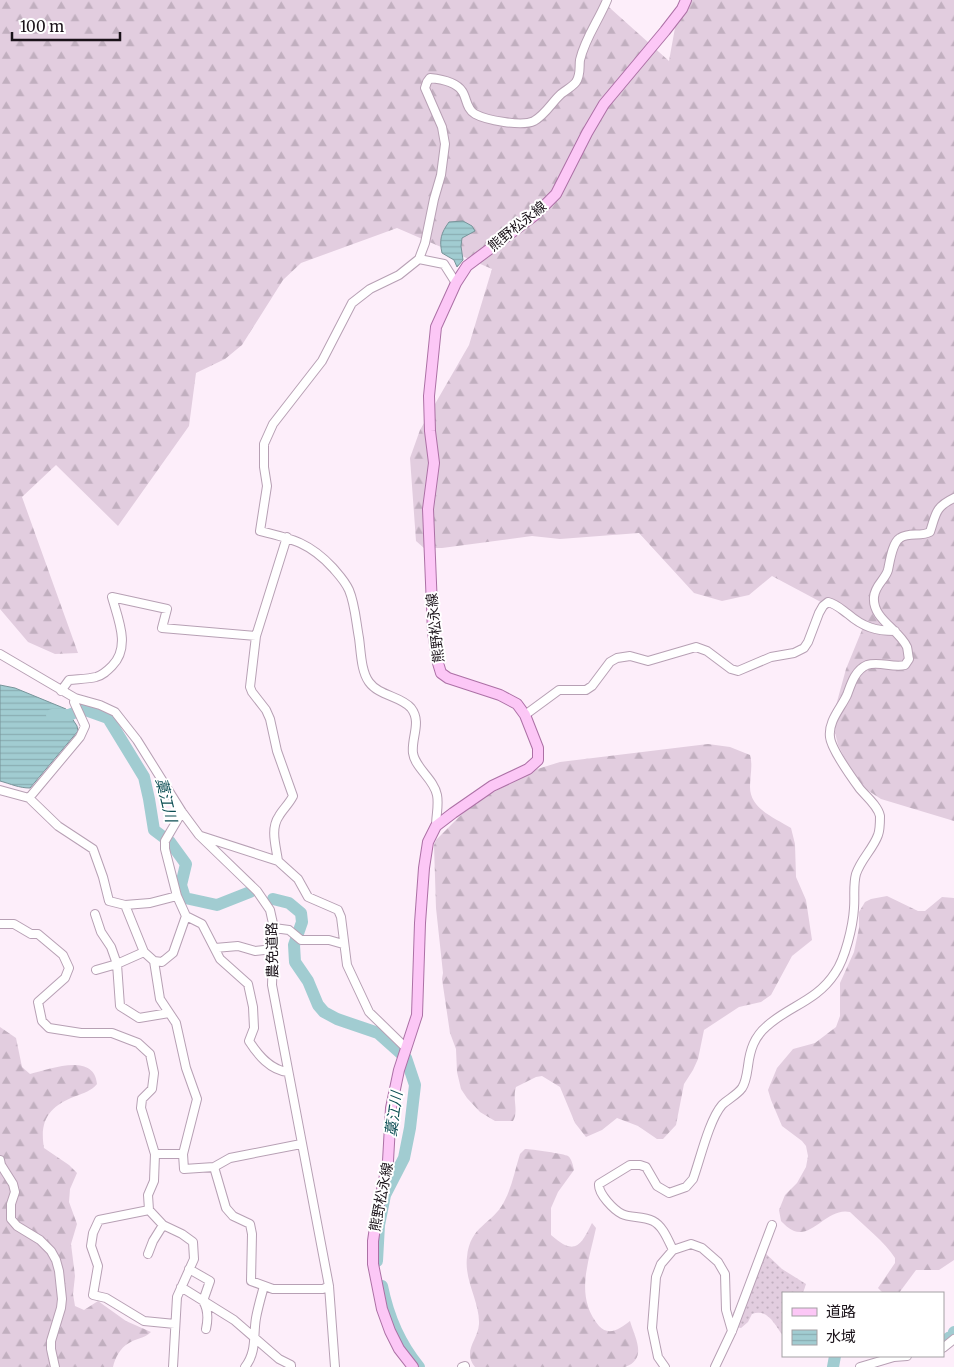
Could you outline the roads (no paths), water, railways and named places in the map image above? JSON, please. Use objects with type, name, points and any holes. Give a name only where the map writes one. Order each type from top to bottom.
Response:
[{"type":"main road","name":"熊野松永線","points":[[413,1367],[403,1355],[390,1331],[382,1309],[373,1264],[373,1241],[388,1161],[391,1108],[404,1053],[417,1015],[424,868],[428,842],[436,826],[492,786],[528,769],[538,760],[538,748],[525,715],[517,704],[500,695],[448,678],[441,673],[433,632],[428,509],[434,463],[430,431],[429,396],[436,326],[456,283],[467,266],[535,215],[556,194],[586,133],[604,104],[665,31],[682,9],[686,0]]},
{"type":"street","points":[[436,826],[437,795],[431,781],[416,761],[413,753],[416,724],[415,714],[410,707],[400,700],[378,690],[370,683],[365,671],[349,590],[342,578],[321,555],[306,545],[287,537],[260,531],[267,486],[264,467],[264,444],[273,424],[322,361],[352,303],[370,289],[399,275],[419,259],[425,243],[441,175],[445,144],[442,127],[425,88],[426,82],[430,78],[440,79],[461,89],[470,109],[487,119],[525,124],[534,121],[546,112],[562,93],[576,82],[579,76],[582,54],[591,29],[607,0]]},
{"type":"street","points":[[419,259],[444,264],[456,283]]},
{"type":"street","points":[[673,1250],[660,1227],[653,1221],[623,1215],[606,1200],[599,1188],[599,1184],[630,1165],[640,1165],[646,1167],[657,1186],[669,1193],[686,1187],[693,1179],[716,1116],[722,1106],[742,1087],[751,1049],[757,1037],[767,1026],[823,988],[836,972],[848,942],[854,910],[856,876],[862,859],[875,842],[879,833],[880,816],[876,808],[856,784],[833,747],[830,736],[831,726],[856,674],[862,668],[869,664],[905,665],[909,659],[907,648],[895,631],[880,617],[874,604],[874,596],[877,586],[887,574],[895,545],[899,538],[906,535],[925,535],[930,532],[937,509],[954,498]]},
{"type":"street","points":[[278,861],[274,828],[278,817],[290,803],[293,796],[277,751],[270,719],[250,687],[256,636],[287,537]]},
{"type":"street","points":[[61,691],[69,680],[97,677],[106,672],[116,662],[123,645],[112,597],[167,609],[162,628],[256,636]]},
{"type":"street","points":[[525,715],[559,690],[586,690],[592,686],[610,662],[617,658],[630,656],[648,661],[696,647],[707,651],[731,669],[738,671],[771,658],[794,653],[804,648],[808,642],[819,613],[828,602],[835,604],[863,625],[879,631],[895,631]]},
{"type":"street","name":"農免道路","points":[[0,654],[61,691],[115,712],[137,740],[182,812],[199,835],[257,891],[270,910],[274,928],[272,985],[329,1286],[334,1367]]},
{"type":"street","points":[[29,798],[80,737],[85,726],[74,702],[75,698]]},
{"type":"street","points":[[0,790],[29,798],[58,826],[93,849],[109,901],[125,905],[150,903],[177,896]]},
{"type":"street","points":[[182,812],[166,840],[164,849],[177,896],[186,916],[202,924],[220,959],[248,984],[253,1007],[254,1028],[248,1041],[261,1058],[281,1071],[288,1072]]},
{"type":"street","points":[[199,835],[278,861],[298,879],[308,897],[338,910],[341,917],[347,965],[369,1012],[404,1053]]},
{"type":"street","points":[[125,905],[144,952],[154,960],[162,962],[173,953],[186,916]]},
{"type":"street","points":[[95,914],[101,932],[111,947],[117,964],[120,1006],[140,1018],[169,1013]]},
{"type":"street","points":[[0,924],[14,924],[31,934],[38,934],[63,955],[69,968],[65,978],[38,1002],[42,1021],[49,1028],[81,1033],[112,1033],[138,1043],[150,1054],[154,1073],[152,1089],[142,1099],[141,1108],[155,1154],[154,1181],[148,1195],[150,1210],[163,1226],[182,1234],[193,1242],[194,1259],[177,1297],[173,1367]]},
{"type":"street","points":[[274,928],[289,930],[301,940],[329,940],[343,944]]},
{"type":"street","points":[[215,948],[238,946],[255,951],[273,949]]},
{"type":"street","points":[[96,970],[117,964],[144,952]]},
{"type":"street","points":[[154,960],[160,1000],[176,1023],[186,1068],[197,1099],[182,1154],[184,1170],[214,1167],[230,1158],[302,1144]]},
{"type":"street","points":[[155,1154],[182,1154]]},
{"type":"street","points":[[0,1160],[1,1165],[13,1184],[15,1192],[11,1204],[11,1219],[51,1251],[59,1271],[61,1308],[51,1341],[55,1367]]},
{"type":"street","points":[[214,1167],[226,1208],[233,1216],[250,1224],[252,1234],[251,1281],[273,1289],[323,1289],[329,1286]]},
{"type":"street","points":[[150,1210],[99,1220],[93,1233],[91,1246],[98,1266],[93,1295],[106,1298],[144,1321],[175,1324]]},
{"type":"street","points":[[148,1254],[153,1241],[163,1226]]},
{"type":"street","points":[[715,1367],[732,1331],[772,1226]]},
{"type":"street","points":[[665,1367],[658,1357],[652,1328],[656,1277],[661,1264],[673,1250],[691,1244],[702,1248],[718,1262],[724,1274],[726,1310],[732,1331]]},
{"type":"street","points":[[189,1269],[210,1281],[203,1301]]},
{"type":"street","points":[[245,1367],[252,1355],[256,1319],[264,1286]]},
{"type":"street","points":[[181,1287],[234,1320],[279,1358],[291,1365],[291,1367]]},
{"type":"street","points":[[203,1301],[206,1305],[208,1322],[206,1329]]},
{"type":"street","points":[[944,1347],[954,1339]]},
{"type":"street","points":[[403,1355],[403,1367]]},
{"type":"street","points":[[860,1367],[891,1357]]},
{"type":"water","points":[[463,221],[472,226],[475,231],[462,238],[463,260],[457,267],[454,260],[442,253],[441,240],[442,233],[449,222]]},
{"type":"water","points":[[0,685],[15,688],[66,709],[77,726],[78,731],[30,788],[19,787],[0,781]]},
{"type":"waterway","name":"藁江川","points":[[52,715],[69,715],[83,709],[108,718],[144,777],[154,830],[170,842],[186,864],[181,885],[185,898],[217,905],[250,892]]},
{"type":"waterway","name":"藁江川","points":[[273,899],[289,903],[301,913],[302,922],[294,945],[295,962],[308,981],[318,1005],[324,1012],[337,1019],[378,1033],[406,1058],[415,1085],[404,1158],[385,1195],[379,1225],[377,1261]]},
{"type":"waterway","name":"藁江川","points":[[382,1286],[395,1329],[419,1367]]},
{"type":"waterway","points":[[944,1341],[953,1335],[954,1332]]},
{"type":"waterway","points":[[833,1367],[835,1357]]}]
